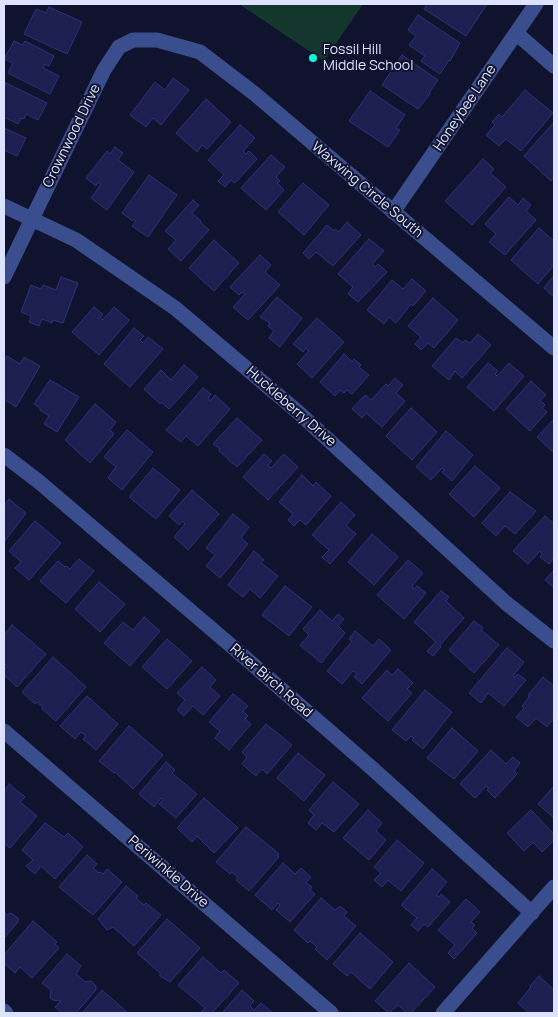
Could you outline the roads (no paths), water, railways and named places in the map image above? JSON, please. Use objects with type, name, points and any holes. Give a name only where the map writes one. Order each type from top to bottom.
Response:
[{"type":"street","name":"Honeybee Lane","points":[[393,212],[536,4]]},
{"type":"street","points":[[516,33],[554,66]]},
{"type":"street","name":"Crownwood Drive","points":[[4,276],[104,70],[119,47],[132,40],[157,40],[172,43]]},
{"type":"street","name":"Waxwing Circle South","points":[[172,43],[200,52],[255,94],[554,348]]},
{"type":"street","name":"Huckleberry Drive","points":[[4,206],[76,240],[175,308],[298,412],[506,603],[554,641]]},
{"type":"street","name":"River Birch Road","points":[[4,455],[38,481],[374,770],[532,913]]},
{"type":"street","name":"Periwinkle Drive","points":[[4,731],[331,1013]]},
{"type":"street","points":[[444,1013],[554,887]]},
{"type":"place","name":"Fossil Hill Middle School","points":[[313,58]]}]
